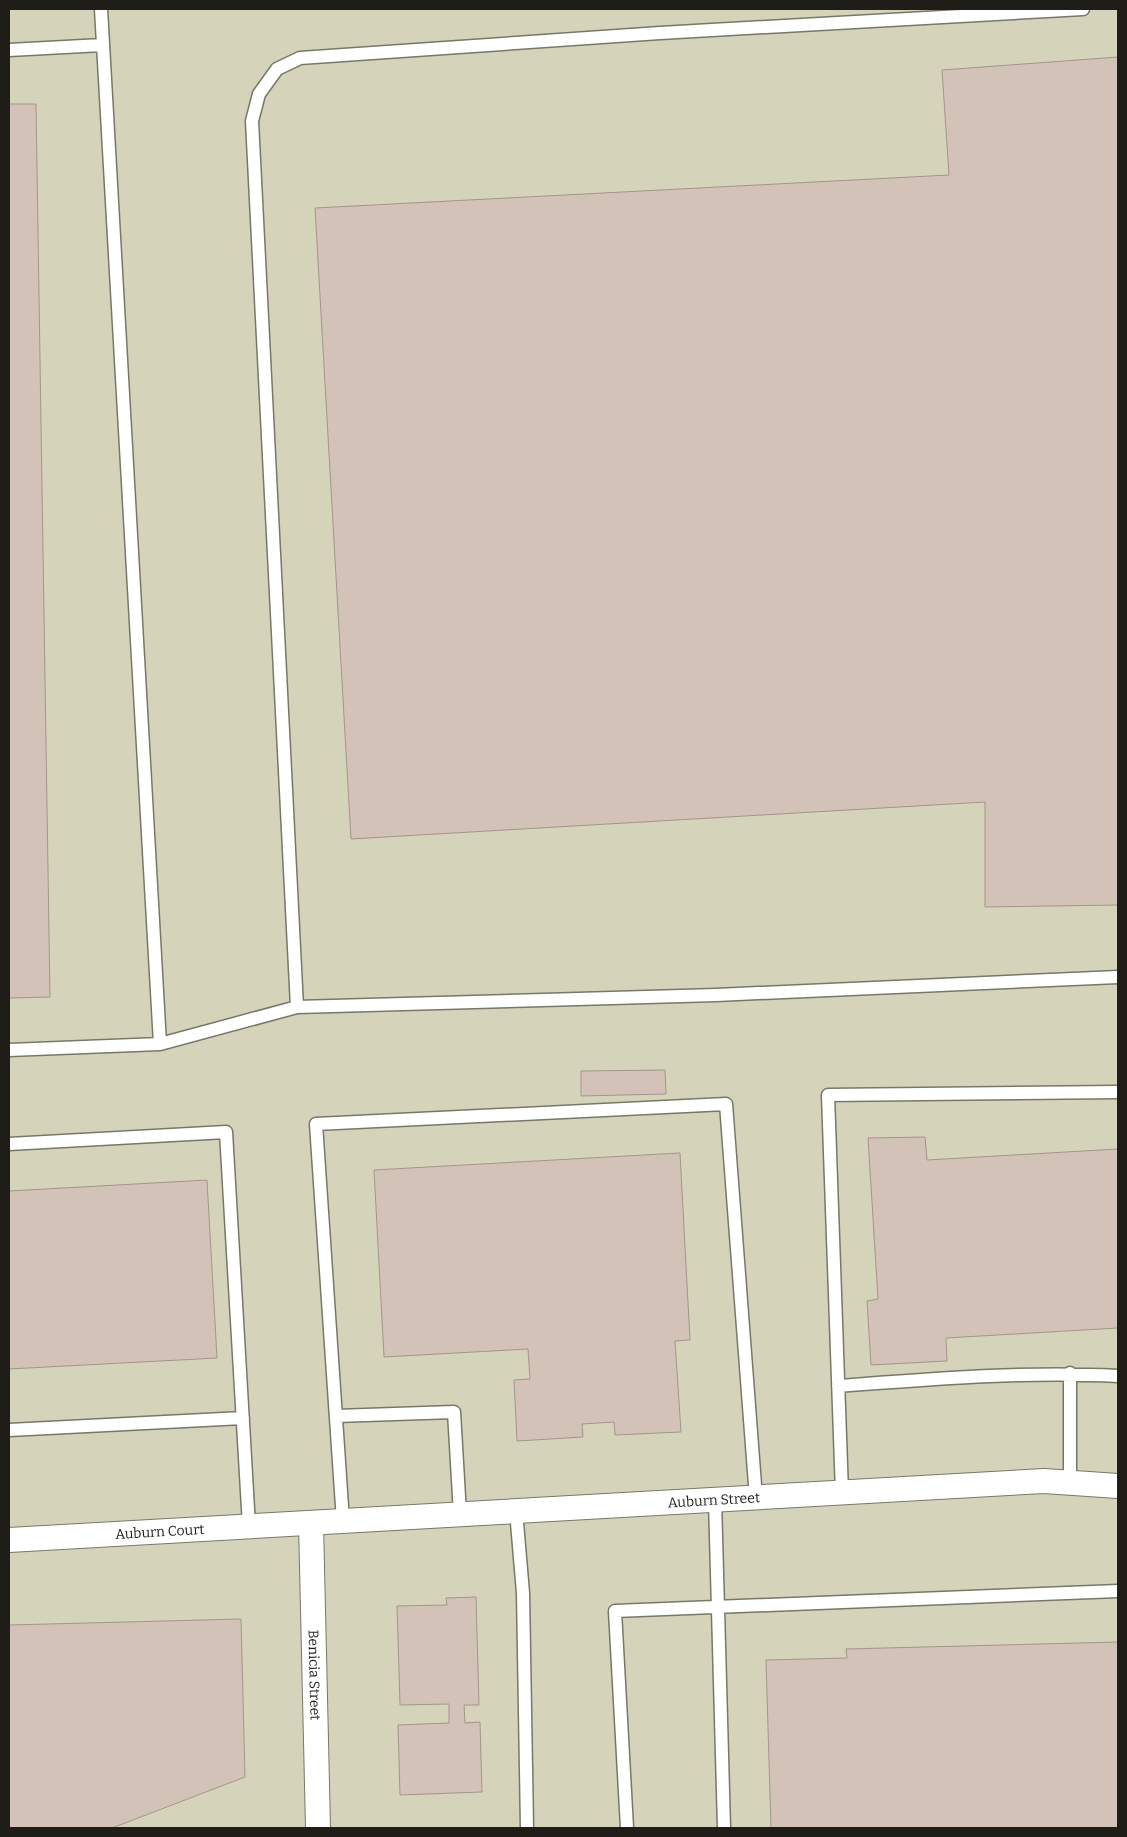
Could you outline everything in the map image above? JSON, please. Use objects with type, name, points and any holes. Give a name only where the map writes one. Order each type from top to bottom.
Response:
[{"type":"street","name":"Auburn Street","points":[[310,1523],[1044,1481],[1118,1486]]},
{"type":"street","name":"Auburn Court","points":[[9,1540],[310,1523]]},
{"type":"street","name":"Benicia Street","points":[[310,1523],[318,1828]]},
{"type":"lane","points":[[101,9],[160,1044]]},
{"type":"lane","points":[[298,1007],[252,121],[259,94],[277,69],[300,58],[660,33],[1084,9]]},
{"type":"lane","points":[[9,50],[102,45]]},
{"type":"lane","points":[[9,1050],[160,1044],[298,1007],[716,995],[1118,976]]},
{"type":"lane","points":[[842,1492],[828,1095],[1118,1092]]},
{"type":"lane","points":[[343,1521],[316,1124],[726,1104],[756,1498]]},
{"type":"lane","points":[[9,1144],[226,1132],[250,1526]]},
{"type":"lane","points":[[838,1386],[993,1375],[1070,1373],[1118,1376]]},
{"type":"lane","points":[[1070,1373],[1070,1483]]},
{"type":"lane","points":[[336,1416],[454,1412],[460,1514]]},
{"type":"lane","points":[[9,1430],[243,1418]]},
{"type":"lane","points":[[715,1500],[724,1828]]},
{"type":"lane","points":[[516,1511],[523,1593],[527,1828]]},
{"type":"lane","points":[[627,1828],[615,1611],[1118,1591]]},
{"type":"shaded area","points":[[9,9],[1118,9],[1118,1828],[9,1828]]},
{"type":"building","points":[[1118,57],[1118,905],[985,907],[985,802],[351,839],[315,208],[949,175],[942,70]]},
{"type":"building","points":[[9,104],[36,104],[50,997],[9,998]]},
{"type":"building","points":[[665,1070],[666,1094],[581,1096],[581,1071]]},
{"type":"building","points":[[925,1137],[927,1160],[1118,1149],[1118,1328],[946,1338],[947,1361],[871,1365],[867,1301],[878,1299],[868,1138]]},
{"type":"building","points":[[680,1153],[690,1340],[675,1341],[681,1432],[615,1435],[614,1422],[582,1424],[583,1437],[517,1441],[514,1380],[530,1379],[528,1349],[384,1357],[374,1170]]},
{"type":"building","points":[[207,1180],[217,1358],[9,1369],[9,1191]]},
{"type":"building","points":[[476,1597],[479,1705],[464,1705],[465,1723],[480,1722],[482,1792],[400,1795],[398,1725],[449,1723],[449,1704],[400,1705],[397,1606],[447,1605],[446,1598]]},
{"type":"building","points":[[241,1619],[245,1777],[112,1828],[9,1828],[9,1625]]},
{"type":"building","points":[[1118,1642],[1118,1828],[771,1828],[766,1660],[847,1658],[846,1649]]}]
